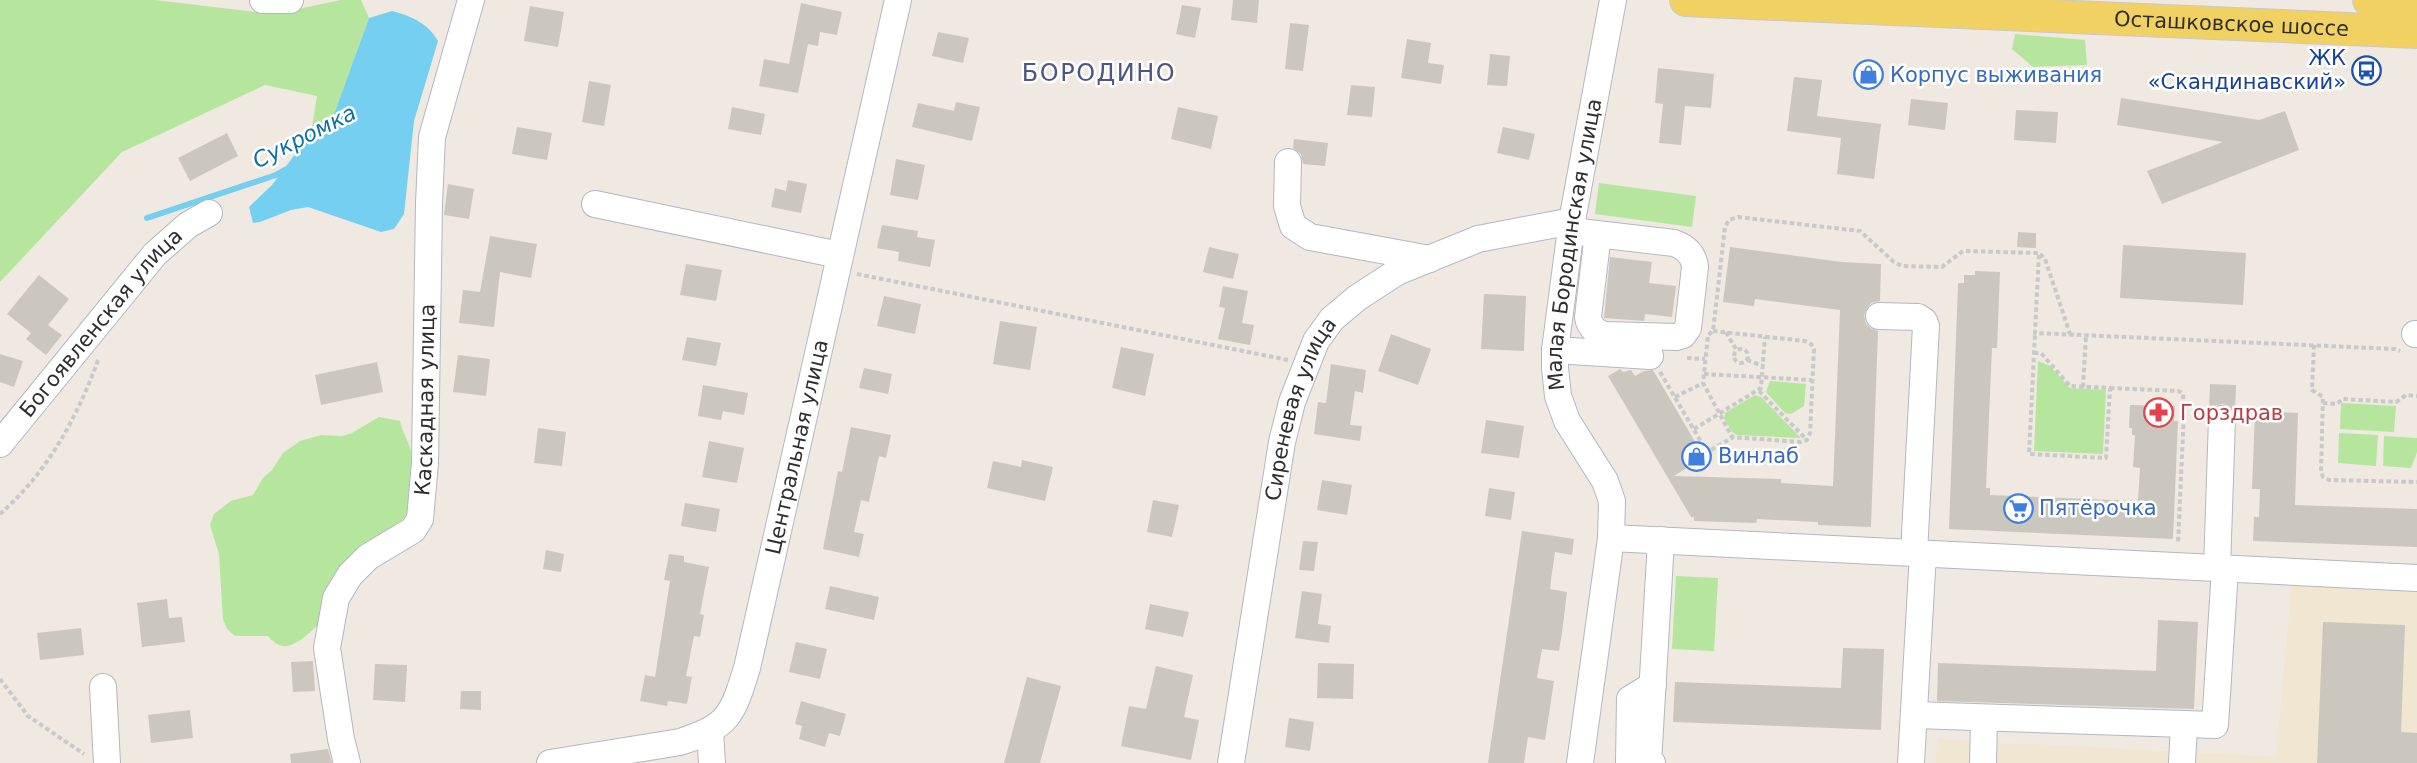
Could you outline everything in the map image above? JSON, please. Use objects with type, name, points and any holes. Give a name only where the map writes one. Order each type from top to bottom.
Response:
[{"type":"main road","name":"Осташковское шоссе","points":[[1686,0],[2417,32]]},
{"type":"main road","name":"Осташковское шоссе","points":[[2369,0],[2417,2]]},
{"type":"street","points":[[263,0],[290,0]]},
{"type":"street","name":"Каскадная улица","points":[[347,763],[327,648],[336,598],[350,575],[368,557],[413,530],[420,519],[425,463],[432,136],[471,0]]},
{"type":"street","name":"Центральная улица","points":[[555,763],[680,742],[710,732],[725,721],[737,699],[747,668],[898,0]]},
{"type":"street","name":"Малая Бородинская улица","points":[[1580,763],[1611,538],[1612,501],[1605,481],[1568,421],[1558,396],[1555,350],[1572,226],[1613,0]]},
{"type":"street","points":[[1288,162],[1287,206],[1293,226],[1310,237],[1430,259]]},
{"type":"street","points":[[595,204],[837,262]]},
{"type":"street","name":"Богоявленская улица","points":[[0,444],[154,254],[188,225],[209,213]]},
{"type":"street","name":"Сиреневая улица","points":[[1231,763],[1282,442],[1292,402],[1305,364],[1316,341],[1332,319],[1348,305],[1397,272],[1478,239],[1572,226],[1598,234]]},
{"type":"street","points":[[1598,234],[1674,243],[1686,248],[1695,261],[1695,267],[1688,328],[1683,335],[1677,338],[1605,335],[1597,332],[1591,326],[1588,317],[1598,234]]},
{"type":"street","points":[[1879,315],[1918,317],[1924,321],[1926,326],[1911,763]]},
{"type":"street","points":[[1555,350],[1650,356]]},
{"type":"street","points":[[1914,715],[2215,725],[2221,568],[2222,419]]},
{"type":"street","points":[[1611,538],[2417,578]]},
{"type":"street","points":[[1652,763],[1648,763],[1661,540]]},
{"type":"street","points":[[1629,763],[1630,699],[1653,685]]},
{"type":"street","points":[[98,760],[103,687]]},
{"type":"street","points":[[1983,763],[1984,718]]},
{"type":"street","points":[[2182,763],[2184,724]]},
{"type":"street","points":[[710,732],[712,763]]},
{"type":"path","points":[[1713,331],[1725,227],[1737,216],[1860,231],[1894,262],[1902,266],[1942,267],[1963,250],[2039,254],[2045,259],[2070,334]]},
{"type":"path","points":[[2039,254],[2029,454],[2106,458],[2110,388]]},
{"type":"path","points":[[837,262],[1305,364]]},
{"type":"path","points":[[0,514],[16,501],[57,449],[90,381],[102,350],[94,330]]},
{"type":"path","points":[[1650,356],[1707,452],[1732,438],[1800,442],[1806,440],[1810,433],[1814,350],[1811,344],[1805,341],[1726,332],[1713,331],[1708,334],[1703,383],[1732,438]]},
{"type":"path","points":[[1726,332],[1737,351]]},
{"type":"path","points":[[2035,333],[2395,349],[2411,340]]},
{"type":"path","points":[[2083,387],[2086,335]]},
{"type":"path","points":[[1694,429],[1761,388],[1765,337]]},
{"type":"path","points":[[2314,345],[2312,390],[2323,398],[2321,471],[2323,477],[2329,480],[2417,482]]},
{"type":"path","points":[[1737,351],[1743,350],[1747,353],[1747,360]]},
{"type":"path","points":[[1737,351],[1734,358],[1737,362],[1747,360],[1764,366]]},
{"type":"path","points":[[2034,353],[2041,353],[2070,386],[2183,393],[2185,405],[2178,544]]},
{"type":"path","points":[[1704,374],[1812,380]]},
{"type":"path","points":[[1675,397],[1703,383]]},
{"type":"path","points":[[1758,391],[1806,440]]},
{"type":"path","points":[[2323,403],[2337,404],[2342,399],[2396,402],[2406,396],[2417,396]]},
{"type":"path","points":[[0,679],[27,716],[98,760]]},
{"type":"shaded area","points":[[2292,584],[2417,591],[2417,763],[1936,763],[1937,739],[2276,757]]},
{"type":"green space","points":[[0,0],[155,0],[274,14],[341,0],[361,0],[369,18],[333,117],[311,133],[317,96],[265,85],[122,152],[0,282]]},
{"type":"green space","points":[[2015,34],[2085,40],[2087,65],[2033,67],[2012,49]]},
{"type":"green space","points":[[1599,183],[1696,196],[1692,227],[1595,214]]},
{"type":"green space","points":[[2038,361],[2050,366],[2070,388],[2106,390],[2103,454],[2034,451]]},
{"type":"green space","points":[[1770,381],[1806,384],[1804,406],[1791,414],[1785,413],[1766,392]]},
{"type":"green space","points":[[1755,395],[1761,397],[1801,438],[1737,435],[1732,432],[1724,418],[1725,413]]},
{"type":"green space","points":[[2341,403],[2396,406],[2394,432],[2340,429]]},
{"type":"green space","points":[[379,417],[400,421],[410,448],[412,485],[405,517],[332,610],[316,628],[300,640],[287,646],[281,646],[268,636],[235,636],[227,629],[223,619],[219,554],[210,525],[214,514],[231,501],[253,495],[283,453],[300,441],[321,435],[342,436],[352,433]]},
{"type":"green space","points":[[2339,433],[2378,435],[2376,466],[2338,463]]},
{"type":"green space","points":[[2384,436],[2417,438],[2417,452],[2411,468],[2383,466]]},
{"type":"green space","points":[[1676,576],[1718,578],[1714,651],[1672,649]]},
{"type":"water","points":[[392,11],[418,21],[429,29],[438,41],[414,121],[404,214],[394,229],[381,232],[308,207],[291,210],[253,223],[249,207],[272,185],[311,133],[333,117],[369,18]]},
{"type":"building","points":[[1233,0],[1259,0],[1257,23],[1231,20]]},
{"type":"building","points":[[801,3],[842,12],[837,35],[820,32],[818,46],[808,44],[798,93],[759,86],[764,59],[789,64]]},
{"type":"building","points":[[1182,5],[1201,8],[1195,38],[1176,34]]},
{"type":"building","points":[[530,6],[564,12],[558,47],[524,41]]},
{"type":"building","points":[[1290,23],[1309,25],[1303,71],[1285,69]]},
{"type":"building","points":[[938,32],[969,38],[963,63],[932,56]]},
{"type":"building","points":[[1407,39],[1431,43],[1428,63],[1444,65],[1441,84],[1401,78]]},
{"type":"building","points":[[1490,54],[1510,56],[1507,86],[1487,85]]},
{"type":"building","points":[[1658,68],[1714,74],[1711,108],[1685,106],[1681,145],[1659,143],[1663,104],[1655,103]]},
{"type":"building","points":[[1794,77],[1822,80],[1817,116],[1881,124],[1874,179],[1837,174],[1841,138],[1787,131]]},
{"type":"building","points":[[589,81],[611,85],[604,126],[582,122]]},
{"type":"building","points":[[1351,85],[1375,87],[1372,117],[1347,115]]},
{"type":"building","points":[[2121,98],[2259,120],[2285,111],[2299,150],[2162,204],[2147,171],[2223,142],[2117,125]]},
{"type":"building","points":[[1911,99],[1948,103],[1945,130],[1908,125]]},
{"type":"building","points":[[956,102],[980,107],[972,141],[912,127],[918,103],[954,111]]},
{"type":"building","points":[[732,107],[765,114],[761,135],[728,129]]},
{"type":"building","points":[[1178,107],[1218,116],[1211,149],[1171,139]]},
{"type":"building","points":[[2016,110],[2058,112],[2056,143],[2014,140]]},
{"type":"building","points":[[517,127],[552,133],[547,160],[512,154]]},
{"type":"building","points":[[1503,127],[1535,134],[1529,160],[1497,153]]},
{"type":"building","points":[[227,133],[238,156],[190,181],[178,158]]},
{"type":"building","points":[[1294,139],[1328,143],[1325,166],[1303,164],[1301,154],[1293,148]]},
{"type":"building","points":[[896,159],[925,165],[918,200],[890,195]]},
{"type":"building","points":[[788,180],[807,184],[801,213],[771,207],[775,188],[786,191]]},
{"type":"building","points":[[448,184],[474,189],[469,219],[444,215]]},
{"type":"building","points":[[882,225],[918,231],[917,237],[935,240],[930,267],[898,261],[899,252],[877,248]]},
{"type":"building","points":[[2018,232],[2036,233],[2036,248],[2017,247]]},
{"type":"building","points":[[490,236],[537,244],[531,278],[500,272],[494,327],[459,323],[463,290],[480,292]]},
{"type":"building","points":[[2123,245],[2246,253],[2243,305],[2120,298]]},
{"type":"building","points":[[1209,247],[1239,254],[1233,279],[1203,272]]},
{"type":"building","points":[[1730,247],[1842,262],[1881,264],[1880,301],[1871,303],[1864,315],[1866,324],[1878,331],[1871,527],[1757,519],[1756,523],[1694,521],[1694,517],[1691,517],[1608,376],[1620,369],[1623,372],[1631,370],[1635,376],[1644,371],[1653,370],[1704,457],[1674,476],[1781,479],[1781,483],[1833,486],[1840,310],[1755,299],[1754,306],[1723,302]]},
{"type":"building","points":[[1610,257],[1652,262],[1649,283],[1676,286],[1672,317],[1645,314],[1644,321],[1604,318]]},
{"type":"building","points":[[686,264],[722,270],[716,301],[680,295]]},
{"type":"building","points":[[1975,271],[2000,272],[1997,348],[1992,348],[1986,488],[1990,488],[1990,495],[2138,501],[2140,468],[2133,467],[2135,435],[2132,435],[2132,428],[2129,428],[2130,405],[2175,406],[2174,421],[2178,421],[2173,539],[1949,529],[1958,283],[1964,283],[1964,275],[1975,275]]},
{"type":"building","points":[[39,275],[69,299],[48,325],[62,335],[46,355],[26,339],[31,333],[7,314]]},
{"type":"building","points":[[1223,286],[1248,291],[1242,323],[1254,325],[1250,345],[1218,339],[1225,308],[1219,307]]},
{"type":"building","points":[[1484,294],[1526,296],[1524,351],[1481,349]]},
{"type":"building","points":[[884,296],[921,304],[915,334],[877,326]]},
{"type":"building","points":[[1000,321],[1037,327],[1030,370],[993,364]]},
{"type":"building","points":[[1391,334],[1431,349],[1418,385],[1378,371]]},
{"type":"building","points":[[687,337],[721,343],[716,366],[682,360]]},
{"type":"building","points":[[1121,347],[1154,354],[1145,396],[1112,388]]},
{"type":"building","points":[[0,354],[23,361],[14,387],[0,382]]},
{"type":"building","points":[[458,355],[490,359],[486,396],[453,392]]},
{"type":"building","points":[[377,362],[383,392],[321,405],[315,375]]},
{"type":"building","points":[[1331,364],[1366,370],[1363,393],[1355,391],[1350,425],[1362,426],[1360,441],[1314,434],[1318,402],[1326,403]]},
{"type":"building","points":[[864,368],[892,374],[888,394],[859,388]]},
{"type":"building","points":[[2210,384],[2236,385],[2235,412],[2229,406],[2222,404],[2214,406],[2209,412]]},
{"type":"building","points":[[703,385],[748,393],[744,415],[723,411],[721,420],[698,416]]},
{"type":"building","points":[[2255,411],[2298,413],[2295,505],[2417,509],[2417,547],[2253,541],[2254,517],[2259,517],[2260,489],[2252,489]]},
{"type":"building","points":[[1486,420],[1524,426],[1519,458],[1481,453]]},
{"type":"building","points":[[851,427],[891,435],[886,458],[879,456],[869,502],[861,500],[854,532],[864,534],[859,557],[823,549],[838,471],[842,472]]},
{"type":"building","points":[[538,428],[566,432],[562,466],[534,463]]},
{"type":"building","points":[[709,441],[744,448],[737,483],[702,477]]},
{"type":"building","points":[[1022,460],[1053,467],[1045,501],[987,488],[993,461],[1021,467]]},
{"type":"building","points":[[1322,480],[1352,485],[1347,515],[1317,510]]},
{"type":"building","points":[[1489,488],[1515,492],[1511,520],[1485,516]]},
{"type":"building","points":[[1153,500],[1179,505],[1172,537],[1147,532]]},
{"type":"building","points":[[685,503],[720,509],[716,532],[681,526]]},
{"type":"building","points":[[1522,531],[1574,539],[1572,555],[1555,552],[1551,580],[1550,589],[1567,592],[1562,633],[1559,651],[1542,649],[1537,678],[1554,681],[1545,740],[1528,737],[1524,763],[1488,763]]},
{"type":"building","points":[[1303,541],[1318,542],[1314,571],[1299,570]]},
{"type":"building","points":[[546,550],[564,554],[561,572],[543,569]]},
{"type":"building","points":[[669,554],[684,556],[684,562],[709,567],[700,614],[704,615],[700,637],[694,636],[686,676],[692,677],[687,704],[668,701],[667,706],[640,701],[645,675],[655,677],[670,581],[664,580]]},
{"type":"building","points":[[830,586],[879,597],[874,620],[825,609]]},
{"type":"building","points":[[1302,591],[1322,594],[1318,624],[1331,626],[1329,643],[1295,638]]},
{"type":"building","points":[[167,599],[169,618],[182,617],[185,642],[142,647],[137,603]]},
{"type":"building","points":[[1150,604],[1189,612],[1183,637],[1145,629]]},
{"type":"building","points":[[2158,620],[2198,622],[2194,709],[1937,701],[1938,663],[2156,671]]},
{"type":"building","points":[[2323,622],[2405,625],[2401,732],[2417,733],[2417,763],[2317,763]]},
{"type":"building","points":[[81,628],[84,655],[40,660],[37,633]]},
{"type":"building","points":[[796,642],[827,649],[820,679],[789,672]]},
{"type":"building","points":[[1843,648],[1884,649],[1881,730],[1673,722],[1675,682],[1841,688]]},
{"type":"building","points":[[313,661],[315,691],[293,692],[291,662]]},
{"type":"building","points":[[1318,663],[1354,664],[1353,699],[1317,698]]},
{"type":"building","points":[[375,664],[407,665],[405,702],[373,700]]},
{"type":"building","points":[[1156,666],[1193,675],[1184,717],[1199,720],[1191,760],[1121,746],[1129,706],[1146,709]]},
{"type":"building","points":[[1027,677],[1061,686],[1040,763],[1004,763]]},
{"type":"building","points":[[461,691],[481,691],[481,710],[460,709]]},
{"type":"building","points":[[801,701],[846,714],[840,736],[829,733],[825,747],[799,739],[802,726],[795,724]]},
{"type":"building","points":[[190,710],[193,738],[151,743],[148,715]]},
{"type":"building","points":[[1289,718],[1314,722],[1310,751],[1285,747]]},
{"type":"building","points":[[328,749],[332,763],[291,763],[290,754]]},
{"type":"waterway","name":"Сукромка","points":[[147,218],[276,175],[287,169]]},
{"type":"place","name":"ЖК «Скандинавский»","points":[[2367,70]]},
{"type":"place","name":"Корпус выживания","points":[[1869,75]]},
{"type":"place","name":"Горздрав","points":[[2159,413]]},
{"type":"place","name":"Винлаб","points":[[1697,456]]},
{"type":"place","name":"Пятёрочка","points":[[2018,508]]},
{"type":"district","name":"БОРОДИНО","points":[[1099,73]]}]
